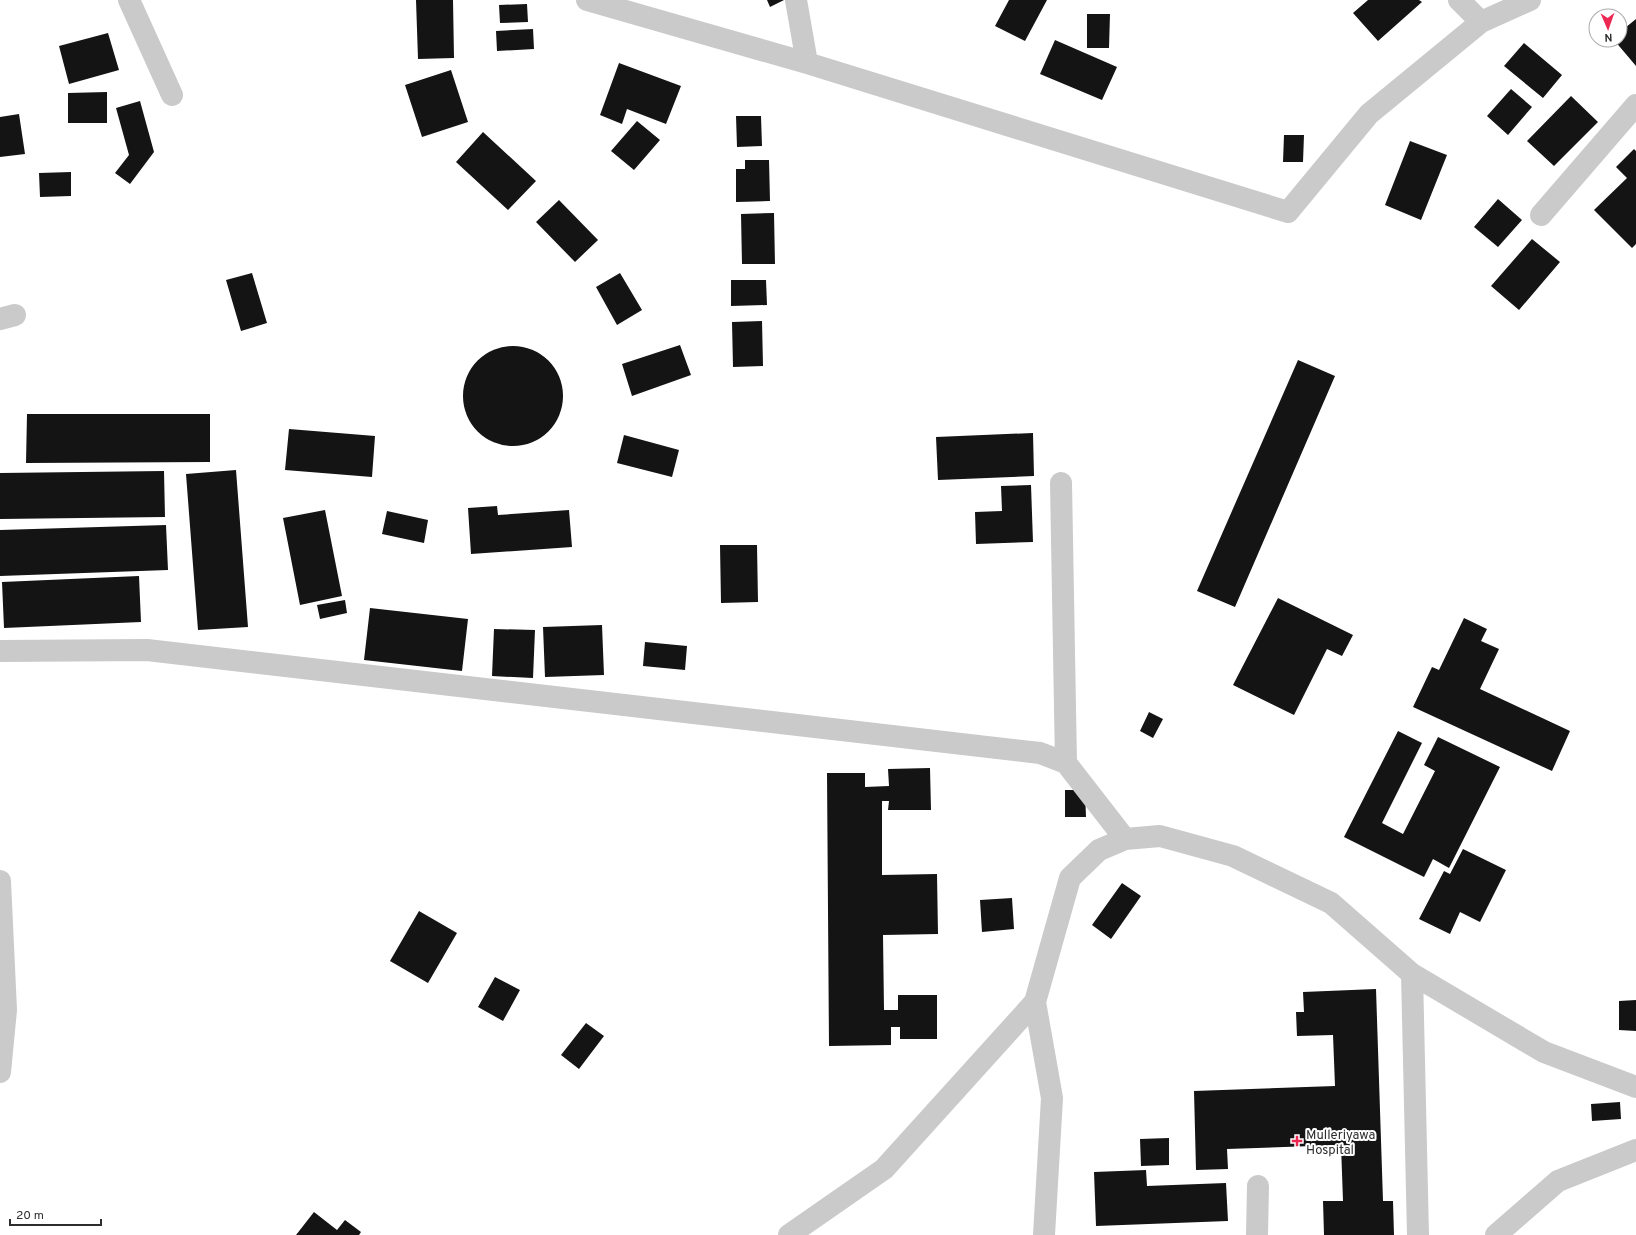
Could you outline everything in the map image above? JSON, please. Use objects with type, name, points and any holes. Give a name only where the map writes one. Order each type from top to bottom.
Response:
[{"type":"street","points":[[129,0],[172,95]]},
{"type":"street","points":[[586,0],[807,63],[1288,212],[1369,114],[1481,22],[1530,0]]},
{"type":"street","points":[[796,0],[807,63]]},
{"type":"street","points":[[1459,0],[1481,22]]},
{"type":"street","points":[[1541,215],[1636,105]]},
{"type":"street","points":[[1062,483],[1066,763]]},
{"type":"street","points":[[0,651],[147,650],[1040,753],[1066,763],[1124,839]]},
{"type":"street","points":[[1044,1235],[1052,1098],[1035,1002],[1070,878],[1099,850],[1124,839],[1160,836],[1240,859],[1331,903],[1412,974],[1544,1052],[1636,1087]]},
{"type":"street","points":[[0,881],[3,1010],[0,1072]]},
{"type":"street","points":[[1412,974],[1418,1235]]},
{"type":"street","points":[[789,1235],[884,1169],[1035,1002]]},
{"type":"street","points":[[1496,1235],[1558,1181],[1636,1150]]},
{"type":"street","points":[[1257,1235],[1258,1186]]},
{"type":"building","points":[[416,0],[453,0],[454,58],[418,59]]},
{"type":"building","points":[[767,0],[784,0],[770,7]]},
{"type":"building","points":[[1009,0],[1047,0],[1025,41],[995,26]]},
{"type":"building","points":[[1368,0],[1419,0],[1422,2],[1378,41],[1353,13]]},
{"type":"building","points":[[527,4],[528,22],[500,23],[499,5]]},
{"type":"building","points":[[1087,14],[1110,14],[1109,48],[1087,48]]},
{"type":"building","points":[[1636,19],[1636,66],[1621,48],[1628,48],[1628,26]]},
{"type":"building","points":[[533,29],[534,49],[497,51],[496,31]]},
{"type":"building","points":[[108,33],[119,70],[69,84],[59,46]]},
{"type":"building","points":[[1055,40],[1117,67],[1102,100],[1040,74]]},
{"type":"building","points":[[1524,43],[1562,75],[1543,98],[1504,66]]},
{"type":"building","points":[[619,63],[681,86],[666,124],[627,109],[622,124],[600,115]]},
{"type":"building","points":[[451,70],[468,122],[422,137],[405,85]]},
{"type":"building","points":[[1511,89],[1532,107],[1508,135],[1487,116]]},
{"type":"building","points":[[107,92],[107,123],[68,123],[68,93]]},
{"type":"building","points":[[1571,96],[1598,122],[1554,166],[1527,141]]},
{"type":"building","points":[[140,101],[154,152],[130,184],[115,173],[129,155],[116,108]]},
{"type":"building","points":[[19,114],[25,154],[0,157],[0,117]]},
{"type":"building","points":[[736,116],[761,116],[762,146],[737,147]]},
{"type":"building","points":[[637,121],[660,140],[634,170],[611,151]]},
{"type":"building","points":[[483,132],[536,181],[508,210],[456,162]]},
{"type":"building","points":[[1284,135],[1304,135],[1303,162],[1283,162]]},
{"type":"building","points":[[1410,141],[1447,155],[1421,220],[1385,205]]},
{"type":"building","points":[[1634,149],[1636,151],[1636,244],[1632,248],[1594,210],[1627,178],[1616,167]]},
{"type":"building","points":[[745,160],[769,160],[770,201],[736,202],[736,169],[745,169]]},
{"type":"building","points":[[71,172],[71,196],[40,197],[39,173]]},
{"type":"building","points":[[1498,199],[1522,220],[1498,247],[1474,227]]},
{"type":"building","points":[[559,200],[598,240],[575,262],[536,222]]},
{"type":"building","points":[[774,213],[775,264],[742,264],[741,214]]},
{"type":"building","points":[[1532,239],[1560,262],[1519,310],[1491,286]]},
{"type":"building","points":[[252,273],[267,323],[241,331],[226,280]]},
{"type":"building","points":[[620,273],[642,310],[617,325],[596,287]]},
{"type":"building","points":[[731,280],[766,280],[767,305],[731,306]]},
{"type":"building","points":[[762,321],[763,366],[733,367],[732,322]]},
{"type":"building","points":[[680,345],[691,375],[632,396],[622,364]]},
{"type":"building","points":[[513,346],[532,350],[548,361],[559,377],[563,396],[559,415],[548,431],[532,442],[513,446],[494,442],[478,431],[467,415],[463,396],[467,377],[478,361],[494,350]]},
{"type":"building","points":[[1298,360],[1335,376],[1235,607],[1197,591]]},
{"type":"building","points":[[27,414],[210,414],[210,462],[26,463]]},
{"type":"building","points":[[289,429],[375,436],[372,477],[285,470]]},
{"type":"building","points":[[1033,433],[1034,476],[938,480],[936,437]]},
{"type":"building","points":[[624,435],[679,450],[672,477],[617,463]]},
{"type":"building","points":[[236,470],[248,627],[198,630],[186,474]]},
{"type":"building","points":[[164,471],[165,517],[0,519],[0,473]]},
{"type":"building","points":[[1031,485],[1033,542],[976,544],[975,512],[1002,511],[1001,486]]},
{"type":"building","points":[[497,506],[498,515],[569,510],[572,547],[471,554],[468,508]]},
{"type":"building","points":[[325,510],[342,596],[300,605],[283,518]]},
{"type":"building","points":[[387,511],[428,520],[424,543],[382,534]]},
{"type":"building","points":[[166,525],[168,570],[0,576],[0,530]]},
{"type":"building","points":[[720,545],[757,545],[758,602],[721,603]]},
{"type":"building","points":[[139,576],[141,622],[4,628],[2,582]]},
{"type":"building","points":[[1278,598],[1353,635],[1342,656],[1327,649],[1294,715],[1233,685]]},
{"type":"building","points":[[345,600],[347,613],[320,619],[317,605]]},
{"type":"building","points":[[370,608],[468,619],[462,671],[364,660]]},
{"type":"building","points":[[1464,618],[1487,629],[1481,641],[1499,649],[1480,689],[1570,731],[1552,771],[1413,707],[1432,667],[1439,670]]},
{"type":"building","points":[[602,625],[604,675],[545,677],[543,627]]},
{"type":"building","points":[[494,629],[535,630],[533,678],[492,676]]},
{"type":"building","points":[[645,642],[687,646],[685,670],[643,666]]},
{"type":"building","points":[[1149,712],[1163,719],[1153,738],[1140,731]]},
{"type":"building","points":[[1398,731],[1422,743],[1382,823],[1403,834],[1435,771],[1424,765],[1438,737],[1500,767],[1449,868],[1433,859],[1424,877],[1344,837]]},
{"type":"building","points":[[930,768],[931,810],[888,810],[889,801],[882,801],[882,875],[937,874],[938,934],[883,935],[884,1010],[898,1010],[898,995],[937,995],[937,1039],[900,1039],[900,1027],[891,1027],[891,1045],[829,1046],[827,773],[865,773],[865,787],[889,786],[888,769]]},
{"type":"building","points":[[1065,790],[1085,790],[1086,817],[1065,817]]},
{"type":"building","points":[[1463,849],[1506,870],[1480,922],[1460,912],[1450,934],[1419,919],[1444,871],[1450,874]]},
{"type":"building","points":[[1122,883],[1141,896],[1111,939],[1092,925]]},
{"type":"building","points":[[1012,898],[1014,929],[982,932],[980,900]]},
{"type":"building","points":[[419,911],[457,933],[428,983],[390,961]]},
{"type":"building","points":[[495,977],[520,990],[503,1021],[478,1007]]},
{"type":"building","points":[[1376,989],[1383,1201],[1393,1201],[1394,1235],[1324,1235],[1323,1201],[1343,1201],[1341,1145],[1227,1149],[1228,1169],[1196,1170],[1194,1091],[1335,1086],[1333,1035],[1297,1036],[1296,1012],[1304,1012],[1303,992]]},
{"type":"building","points":[[1636,1000],[1636,1031],[1619,1030],[1619,1001]]},
{"type":"building","points":[[586,1023],[604,1036],[579,1069],[561,1055]]},
{"type":"building","points":[[1620,1102],[1621,1119],[1592,1121],[1591,1104]]},
{"type":"building","points":[[1169,1138],[1169,1165],[1141,1166],[1140,1139]]},
{"type":"building","points":[[1146,1170],[1147,1186],[1226,1183],[1228,1221],[1096,1226],[1094,1172]]},
{"type":"building","points":[[314,1212],[337,1230],[345,1220],[361,1232],[359,1235],[296,1235]]},
{"type":"place","name":"Mulleriyawa Hospital","points":[[1297,1141]]}]
